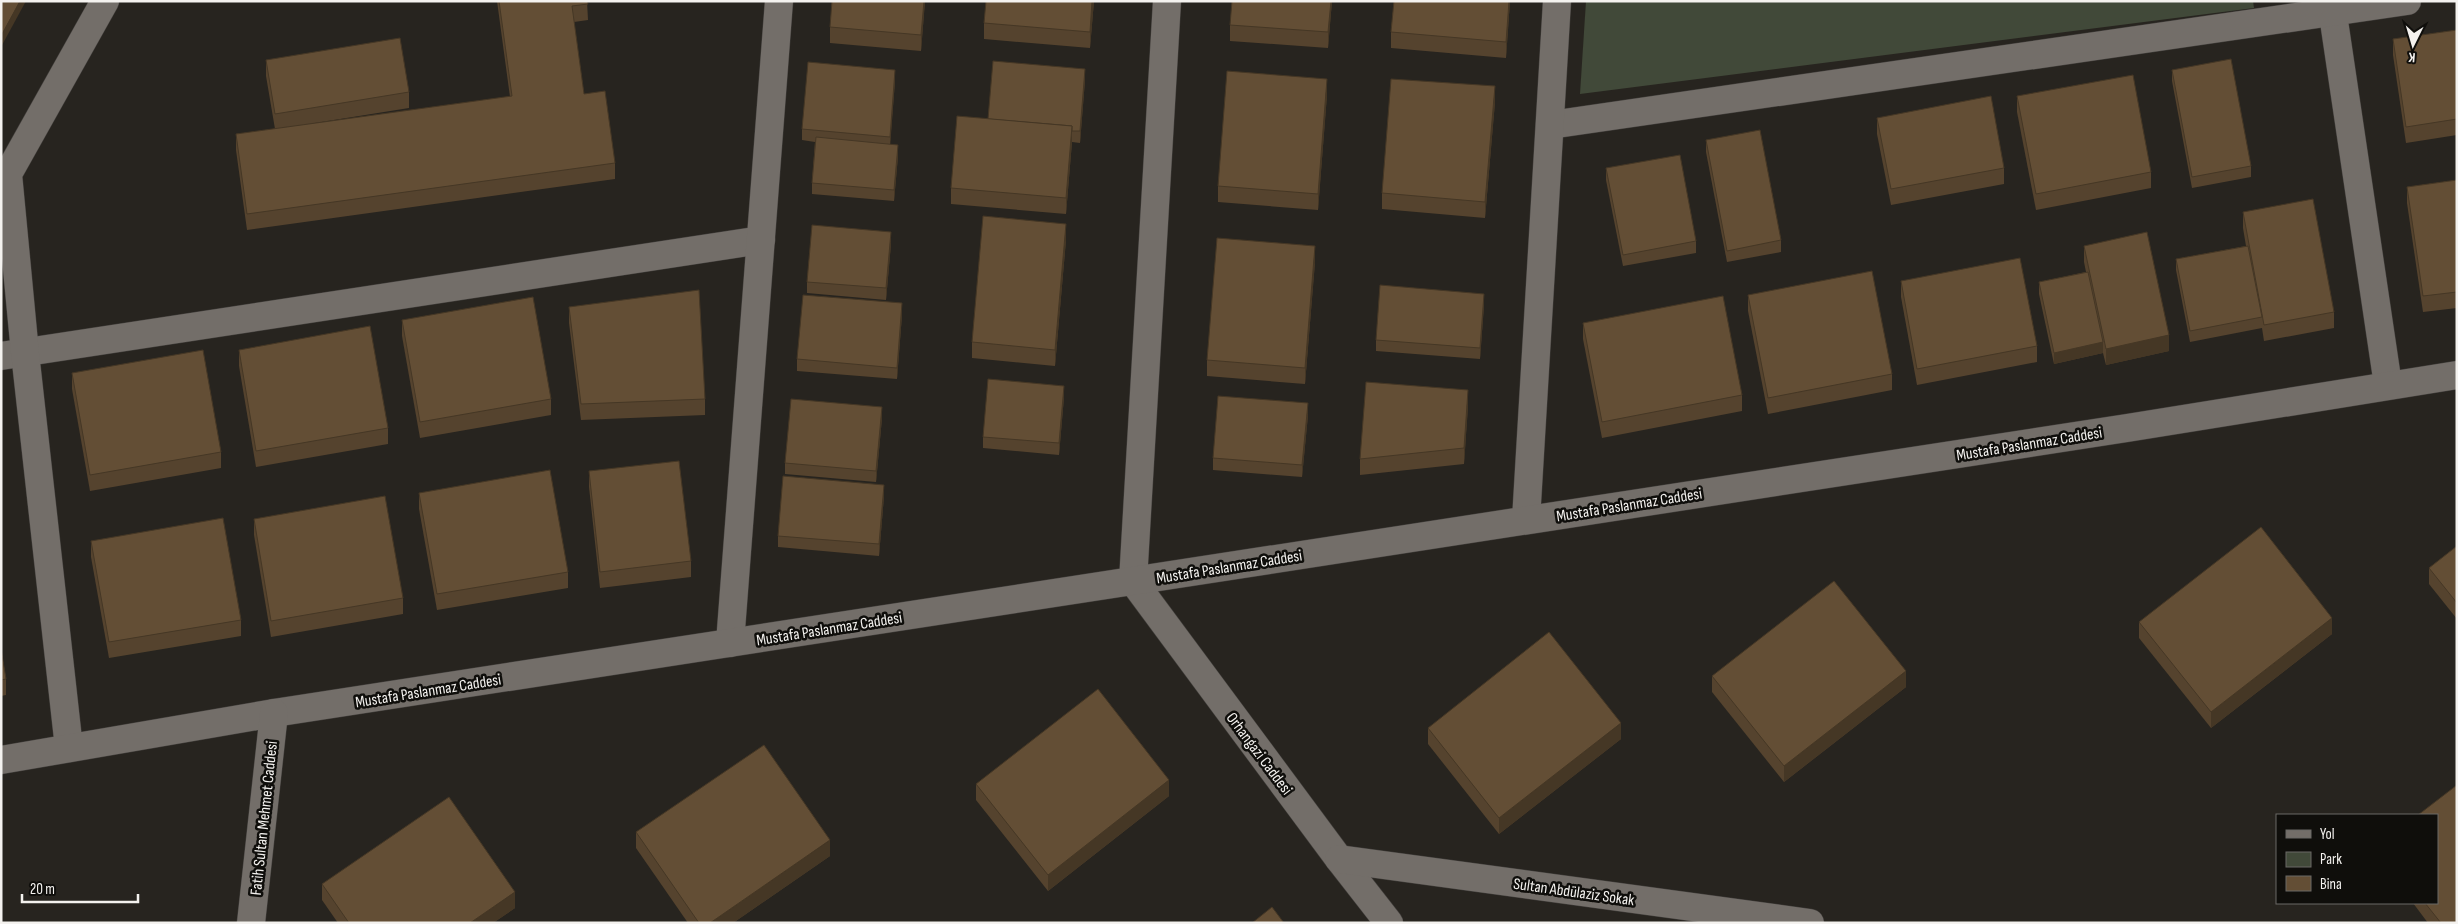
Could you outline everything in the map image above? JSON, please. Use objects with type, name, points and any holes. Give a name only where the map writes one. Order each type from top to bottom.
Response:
[{"type":"street","points":[[69,748],[13,354],[8,174],[105,1]]},
{"type":"street","points":[[730,643],[779,1]]},
{"type":"street","points":[[1133,581],[1168,1]]},
{"type":"street","points":[[1526,520],[1557,1]]},
{"type":"street","points":[[1550,125],[2332,7],[2408,1]]},
{"type":"street","points":[[2332,7],[2388,386]]},
{"type":"street","points":[[13,354],[761,240]]},
{"type":"street","name":"Mustafa Paslanmaz Caddesi","points":[[1,760],[274,714],[2457,374]]},
{"type":"street","name":"Orhangazi Caddesi","points":[[1133,581],[1339,860],[1389,923]]},
{"type":"street","name":"Fatih Sultan Mehmet Caddesi","points":[[251,923],[274,714]]},
{"type":"street","name":"Sultan Abdülaziz Sokak","points":[[1339,860],[1810,923]]},
{"type":"green space","points":[[1586,1],[2253,1],[2254,8],[1580,94]]},
{"type":"building","points":[[1,1],[20,1],[1,36]]},
{"type":"building","points":[[499,1],[587,1],[588,4],[572,6],[584,94],[605,91],[615,163],[247,214],[236,134],[512,96]]},
{"type":"building","points":[[832,1],[924,1],[921,35],[830,27]]},
{"type":"building","points":[[986,1],[1092,1],[1090,32],[984,23]]},
{"type":"building","points":[[1232,1],[1331,1],[1328,32],[1230,25]]},
{"type":"building","points":[[1394,1],[1509,1],[1506,42],[1391,32]]},
{"type":"building","points":[[2457,30],[2457,119],[2406,127],[2393,39]]},
{"type":"building","points":[[400,38],[409,92],[275,114],[266,60]]},
{"type":"building","points":[[2231,59],[2251,166],[2192,177],[2172,70]]},
{"type":"building","points":[[993,61],[1085,69],[1080,131],[1072,131],[1072,126],[988,119]]},
{"type":"building","points":[[808,62],[895,70],[890,137],[802,129]]},
{"type":"building","points":[[1227,71],[1327,79],[1318,194],[1218,186]]},
{"type":"building","points":[[2133,75],[2151,172],[2036,194],[2017,96]]},
{"type":"building","points":[[1391,79],[1495,86],[1485,202],[1382,193]]},
{"type":"building","points":[[1991,96],[2004,168],[1891,189],[1877,118]]},
{"type":"building","points":[[957,116],[1072,126],[1066,198],[951,188]]},
{"type":"building","points":[[1760,130],[1781,240],[1727,251],[1706,140]]},
{"type":"building","points":[[816,137],[898,145],[894,190],[812,183]]},
{"type":"building","points":[[1680,155],[1696,241],[1623,255],[1606,168]]},
{"type":"building","points":[[2457,180],[2457,292],[2423,296],[2407,187]]},
{"type":"building","points":[[2313,199],[2334,312],[2264,325],[2243,212]]},
{"type":"building","points":[[983,216],[1066,224],[1055,350],[972,342]]},
{"type":"building","points":[[812,225],[891,232],[886,288],[807,282]]},
{"type":"building","points":[[2147,232],[2169,335],[2106,349],[2084,246]]},
{"type":"building","points":[[1217,238],[1315,246],[1305,368],[1207,360]]},
{"type":"building","points":[[2248,246],[2262,317],[2190,331],[2176,259]]},
{"type":"building","points":[[2020,258],[2037,346],[1917,369],[1901,281]]},
{"type":"building","points":[[1872,271],[1892,374],[1768,398],[1748,295]]},
{"type":"building","points":[[2088,272],[2103,342],[2054,353],[2039,282]]},
{"type":"building","points":[[1380,285],[1484,294],[1480,348],[1376,340]]},
{"type":"building","points":[[699,290],[705,399],[581,404],[569,307]]},
{"type":"building","points":[[803,295],[902,303],[897,368],[797,359]]},
{"type":"building","points":[[1723,296],[1742,395],[1602,422],[1583,323]]},
{"type":"building","points":[[533,297],[551,399],[420,422],[402,320]]},
{"type":"building","points":[[370,326],[388,428],[256,451],[239,350]]},
{"type":"building","points":[[203,350],[221,452],[90,475],[72,373]]},
{"type":"building","points":[[988,379],[1064,386],[1059,443],[983,437]]},
{"type":"building","points":[[1366,382],[1468,390],[1464,448],[1360,459]]},
{"type":"building","points":[[1218,396],[1308,403],[1302,465],[1213,458]]},
{"type":"building","points":[[791,399],[882,407],[876,471],[785,463]]},
{"type":"building","points":[[679,461],[691,561],[600,572],[589,471]]},
{"type":"building","points":[[550,470],[568,572],[437,594],[419,493]]},
{"type":"building","points":[[783,476],[884,485],[879,544],[778,536]]},
{"type":"building","points":[[385,496],[403,598],[271,621],[254,519]]},
{"type":"building","points":[[223,518],[241,620],[109,642],[91,541]]},
{"type":"building","points":[[2261,527],[2332,618],[2211,712],[2139,622]]},
{"type":"building","points":[[2457,546],[2457,603],[2429,568]]},
{"type":"building","points":[[1834,581],[1906,671],[1784,766],[1712,676]]},
{"type":"building","points":[[1549,632],[1621,723],[1499,818],[1428,728]]},
{"type":"building","points":[[1,649],[6,679],[1,680]]},
{"type":"building","points":[[1098,689],[1169,780],[1048,875],[976,784]]},
{"type":"building","points":[[764,745],[830,840],[710,923],[699,923],[636,832]]},
{"type":"building","points":[[2457,785],[2457,923],[2441,923],[2426,904],[2438,904],[2438,814],[2419,814]]},
{"type":"building","points":[[449,797],[515,892],[470,923],[349,923],[322,884]]},
{"type":"building","points":[[1272,907],[1284,923],[1252,923]]}]
